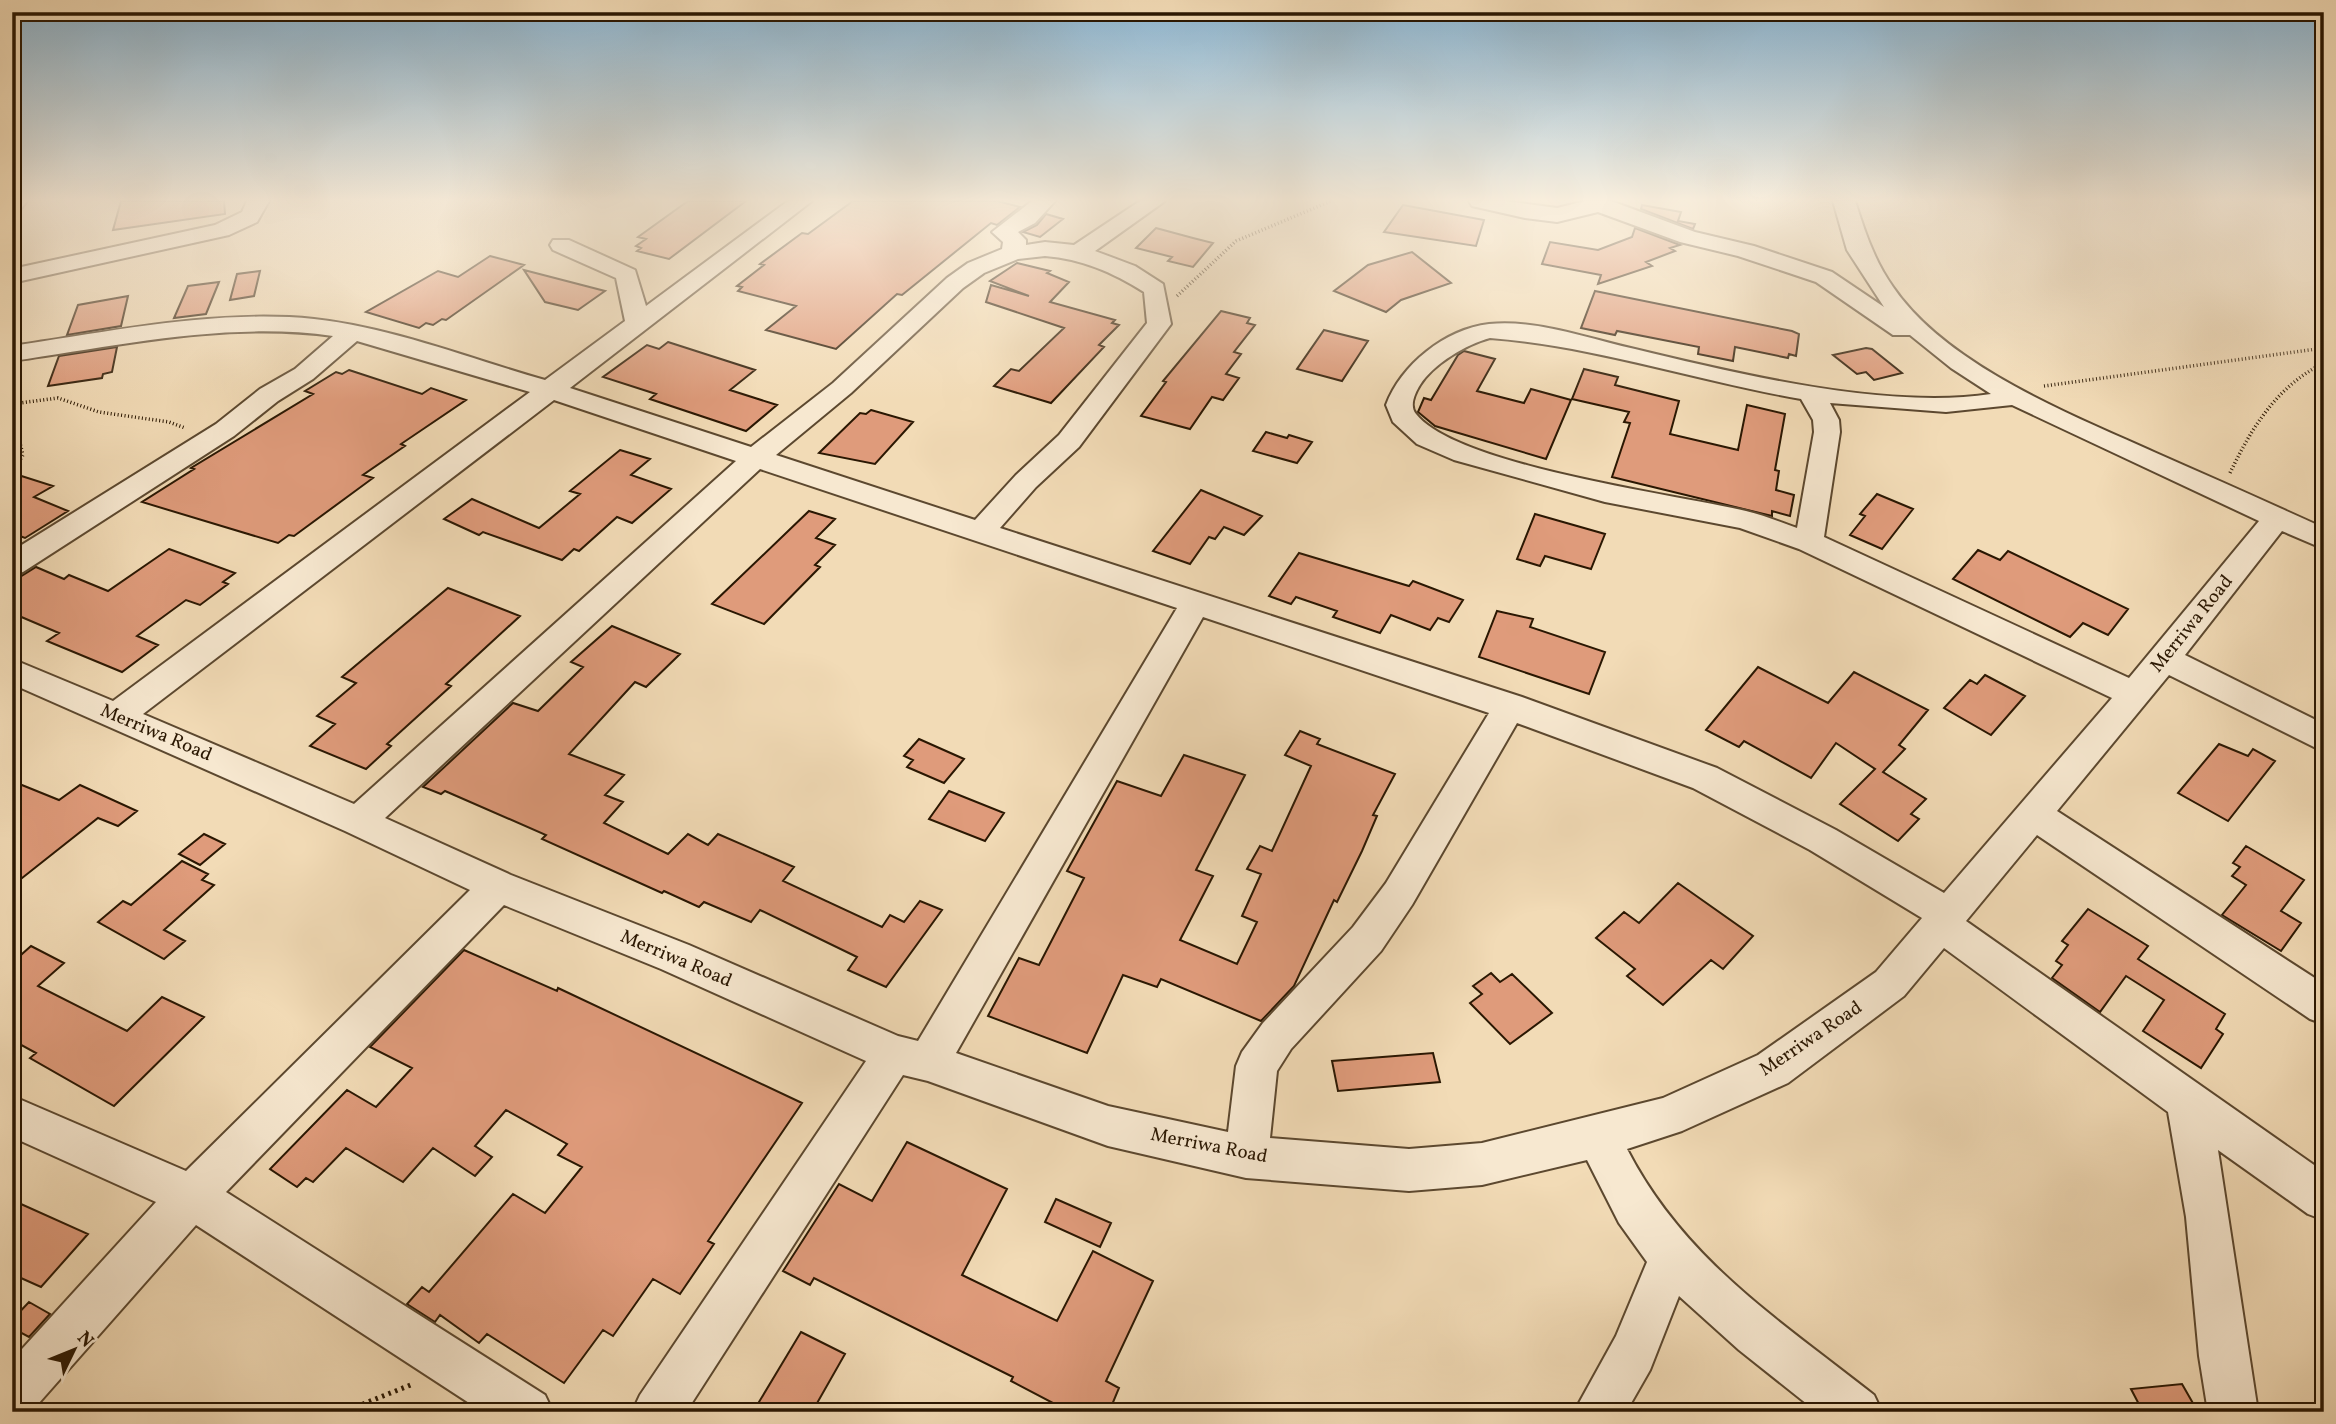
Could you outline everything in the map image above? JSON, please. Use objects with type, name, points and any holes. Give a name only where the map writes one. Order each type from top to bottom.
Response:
[{"type":"street","points":[[12,276],[51,267]]},
{"type":"street","points":[[615,267],[627,275],[638,324]]},
{"type":"street","points":[[116,716],[713,267]]},
{"type":"street","points":[[358,821],[756,457],[842,388],[955,283],[977,267]]},
{"type":"street","points":[[979,533],[1026,481],[1069,441],[1159,324],[1155,289],[1138,277],[1116,267]]},
{"type":"street","points":[[1797,267],[1824,276],[1883,320],[1939,349],[2010,393],[2324,539]]},
{"type":"street","points":[[1867,267],[1893,304],[1939,349]]},
{"type":"street","points":[[12,354],[140,335],[235,326],[312,326],[354,332],[551,390],[1194,605],[1510,706],[1705,778],[1823,840],[1946,920],[2188,1103],[2324,1198]]},
{"type":"street","points":[[2010,393],[1985,405],[1862,400],[1811,393],[1546,335],[1490,331],[1471,335],[1416,373],[1406,386],[1399,405],[1402,416],[1412,427],[1427,438],[1464,454],[1605,493],[1745,520],[1809,542],[2133,694]]},
{"type":"street","points":[[12,565],[208,439],[268,395],[304,374],[354,332]]},
{"type":"street","points":[[1809,542],[1827,432],[1826,420],[1811,393]]},
{"type":"street","name":"Merriwa Road","points":[[12,671],[358,821],[498,886],[675,957],[911,1058],[1108,1126],[1246,1157],[1409,1170],[1482,1164],[1667,1117],[1773,1069],[1890,984],[2164,659],[2277,518]]},
{"type":"street","points":[[657,1412],[911,1058],[1194,605]]},
{"type":"street","points":[[2164,659],[2324,739]]},
{"type":"street","points":[[1246,1157],[1257,1066],[1277,1036],[1367,939],[1399,894],[1510,706]]},
{"type":"street","points":[[2034,814],[2324,1006]]},
{"type":"street","points":[[12,1396],[192,1196],[498,886]]},
{"type":"street","points":[[2188,1103],[2208,1217],[2221,1343],[2233,1412]]},
{"type":"street","points":[[18,1128],[192,1196],[528,1412]]},
{"type":"street","points":[[1598,1136],[1632,1205],[1672,1256],[1743,1322],[1857,1412]]},
{"type":"street","points":[[1599,1412],[1633,1353],[1672,1256]]},
{"type":"path","points":[[1159,309],[1192,286],[1208,267]]},
{"type":"path","points":[[2010,393],[2324,348]]},
{"type":"path","points":[[2220,492],[2242,446],[2280,393],[2302,372],[2324,363]]},
{"type":"path","points":[[12,404],[58,398],[99,412],[169,422],[208,439]]},
{"type":"path","points":[[12,434],[20,443],[23,455],[12,473]]},
{"type":"path","points":[[343,1412],[458,1367]]},
{"type":"building","points":[[473,267],[521,267],[446,320],[442,319],[433,325],[426,323],[419,328],[366,312],[438,271],[458,277]]},
{"type":"building","points":[[761,267],[936,267],[902,295],[897,294],[836,349],[766,330],[796,306],[738,291],[742,287],[737,286]]},
{"type":"building","points":[[1010,267],[1035,267],[1050,271],[1047,273],[1069,282],[1050,302],[1115,320],[1112,323],[1119,325],[1099,345],[1104,347],[1051,403],[994,386],[1011,369],[1019,371],[1064,328],[986,302],[991,285],[1029,296],[990,281]]},
{"type":"building","points":[[1365,267],[1431,267],[1451,283],[1401,300],[1386,312],[1334,291]]},
{"type":"building","points":[[1561,267],[1648,267],[1598,284],[1601,275]]},
{"type":"building","points":[[524,270],[605,291],[578,310],[545,302]]},
{"type":"building","points":[[260,271],[254,296],[230,300],[237,274]]},
{"type":"building","points":[[219,282],[206,314],[174,318],[188,286]]},
{"type":"building","points":[[1595,291],[1792,331],[1799,334],[1796,356],[1789,354],[1788,358],[1735,347],[1733,361],[1698,354],[1699,347],[1617,331],[1615,335],[1581,328]]},
{"type":"building","points":[[128,296],[121,326],[67,335],[78,305]]},
{"type":"building","points":[[1221,311],[1250,318],[1247,323],[1255,325],[1234,352],[1241,354],[1226,374],[1239,378],[1223,400],[1212,397],[1190,429],[1141,416],[1166,382],[1163,381]]},
{"type":"building","points":[[1324,330],[1368,341],[1342,381],[1297,369]]},
{"type":"building","points":[[668,342],[755,370],[730,390],[777,405],[746,431],[650,399],[656,394],[603,377],[647,345],[659,349]]},
{"type":"building","points":[[117,347],[112,372],[103,374],[102,378],[48,386],[59,356]]},
{"type":"building","points":[[1872,349],[1902,373],[1874,380],[1866,372],[1857,374],[1833,355]]},
{"type":"building","points":[[1464,351],[1495,359],[1477,391],[1524,403],[1531,389],[1571,400],[1546,459],[1435,426],[1418,412],[1424,398],[1431,400],[1458,355]]},
{"type":"building","points":[[1584,369],[1618,377],[1615,385],[1679,401],[1670,434],[1738,450],[1747,405],[1785,414],[1775,470],[1779,471],[1776,490],[1794,495],[1790,516],[1772,511],[1772,516],[1612,477],[1630,423],[1624,422],[1629,412],[1572,399]]},
{"type":"building","points":[[349,370],[422,394],[431,388],[466,400],[401,444],[405,446],[363,475],[373,478],[294,536],[289,535],[278,543],[142,502],[194,469],[191,468],[313,394],[305,391],[336,372],[342,374]]},
{"type":"building","points":[[871,410],[913,422],[875,464],[819,453],[860,413],[866,414]]},
{"type":"building","points":[[1266,432],[1312,442],[1297,463],[1253,451]]},
{"type":"building","points":[[620,450],[650,459],[631,475],[671,489],[632,523],[617,517],[579,551],[574,549],[562,560],[483,532],[479,535],[444,519],[472,499],[539,528],[580,494],[570,491]]},
{"type":"building","points":[[12,473],[53,486],[34,497],[68,511],[25,538],[12,533]]},
{"type":"building","points":[[1201,490],[1262,516],[1244,535],[1224,527],[1215,539],[1209,537],[1190,564],[1153,551]]},
{"type":"building","points":[[1877,494],[1913,509],[1882,549],[1850,535],[1865,516],[1860,514]]},
{"type":"building","points":[[809,511],[835,519],[816,538],[835,545],[815,565],[820,567],[764,624],[712,604]]},
{"type":"building","points":[[1535,514],[1605,534],[1591,569],[1545,556],[1540,566],[1517,559]]},
{"type":"building","points":[[169,549],[235,573],[223,582],[228,584],[200,605],[186,600],[137,636],[158,645],[122,672],[47,641],[59,633],[12,613],[12,582],[36,567],[64,579],[69,575],[108,591]]},
{"type":"building","points":[[1978,550],[2000,560],[2008,551],[2128,609],[2108,635],[2083,623],[2070,637],[1953,579]]},
{"type":"building","points":[[1299,553],[1409,586],[1413,581],[1463,600],[1449,622],[1438,618],[1430,630],[1391,615],[1380,633],[1333,617],[1337,611],[1296,597],[1291,604],[1269,596]]},
{"type":"building","points":[[448,588],[520,616],[446,684],[451,686],[387,744],[391,746],[366,769],[310,746],[335,724],[317,716],[356,683],[342,677]]},
{"type":"building","points":[[1497,611],[1533,619],[1530,627],[1605,652],[1589,694],[1479,657]]},
{"type":"building","points":[[612,626],[680,654],[646,687],[635,682],[569,754],[624,775],[605,795],[623,802],[604,823],[668,854],[688,834],[708,845],[718,834],[794,867],[783,881],[882,927],[890,915],[904,922],[920,901],[942,910],[886,987],[848,970],[857,957],[760,910],[751,922],[704,902],[699,907],[542,839],[546,835],[445,791],[441,794],[423,787],[513,703],[538,711],[583,667],[571,662]]},
{"type":"building","points":[[1758,667],[1828,703],[1854,672],[1928,710],[1899,745],[1905,749],[1883,772],[1926,799],[1911,814],[1919,819],[1898,841],[1840,804],[1875,769],[1836,743],[1811,778],[1744,741],[1739,747],[1706,730]]},
{"type":"building","points":[[1985,675],[2025,696],[1991,735],[1944,708],[1970,680],[1977,684]]},
{"type":"building","points":[[1300,731],[1320,739],[1317,744],[1395,774],[1373,815],[1377,816],[1362,851],[1337,902],[1334,900],[1294,986],[1261,1021],[1161,979],[1157,987],[1123,975],[1087,1053],[988,1016],[1019,958],[1039,965],[1084,878],[1067,871],[1117,781],[1161,796],[1184,755],[1245,775],[1196,870],[1213,876],[1180,940],[1237,964],[1257,922],[1242,916],[1261,874],[1247,869],[1260,846],[1272,851],[1311,766],[1285,755]]},
{"type":"building","points":[[919,739],[964,759],[944,783],[907,767],[913,760],[904,756]]},
{"type":"building","points":[[2219,744],[2248,756],[2253,749],[2275,761],[2228,821],[2178,793]]},
{"type":"building","points":[[12,781],[59,800],[80,785],[137,811],[118,826],[98,818],[12,886]]},
{"type":"building","points":[[949,791],[1004,813],[985,841],[929,819]]},
{"type":"building","points":[[204,834],[225,844],[200,865],[179,854]]},
{"type":"building","points":[[2246,846],[2304,880],[2281,911],[2301,923],[2281,951],[2222,915],[2246,885],[2232,876],[2240,867],[2233,863]]},
{"type":"building","points":[[182,861],[208,874],[202,880],[214,885],[164,930],[185,941],[164,959],[98,922],[123,901],[131,905]]},
{"type":"building","points":[[1678,883],[1753,936],[1723,969],[1711,960],[1663,1005],[1627,976],[1635,969],[1596,938],[1624,912],[1639,923]]},
{"type":"building","points":[[2088,909],[2148,946],[2138,959],[2225,1014],[2216,1029],[2223,1034],[2201,1068],[2143,1031],[2164,1000],[2126,976],[2100,1012],[2052,978],[2062,965],[2056,961],[2068,945],[2062,941]]},
{"type":"building","points":[[31,946],[64,963],[38,986],[127,1031],[162,997],[204,1017],[114,1106],[30,1058],[36,1053],[12,1040],[12,963]]},
{"type":"building","points":[[464,950],[557,991],[558,988],[802,1103],[708,1241],[714,1244],[680,1294],[653,1279],[613,1336],[603,1330],[564,1383],[487,1334],[479,1343],[440,1315],[435,1322],[407,1304],[422,1287],[429,1292],[513,1194],[545,1213],[582,1167],[558,1155],[567,1144],[506,1110],[475,1146],[492,1157],[475,1176],[433,1148],[403,1182],[346,1148],[313,1182],[306,1178],[297,1187],[270,1169],[347,1090],[376,1107],[412,1068],[370,1047]]},
{"type":"building","points":[[1491,973],[1500,982],[1512,974],[1552,1013],[1510,1044],[1470,1003],[1482,994],[1473,986]]},
{"type":"building","points":[[1433,1053],[1440,1082],[1338,1091],[1332,1061]]},
{"type":"building","points":[[907,1142],[1007,1189],[962,1275],[1057,1321],[1093,1251],[1153,1281],[1106,1381],[1119,1388],[1109,1412],[1070,1412],[1011,1381],[1013,1377],[814,1278],[810,1285],[783,1271],[839,1184],[872,1201]]},
{"type":"building","points":[[1056,1199],[1111,1223],[1100,1247],[1045,1222]]},
{"type":"building","points":[[12,1200],[88,1234],[41,1287],[12,1274]]},
{"type":"building","points":[[29,1302],[50,1314],[29,1337],[12,1328],[12,1320]]},
{"type":"building","points":[[801,1332],[845,1354],[812,1412],[753,1412]]},
{"type":"building","points":[[2182,1384],[2198,1412],[2143,1412],[2131,1389]]}]
